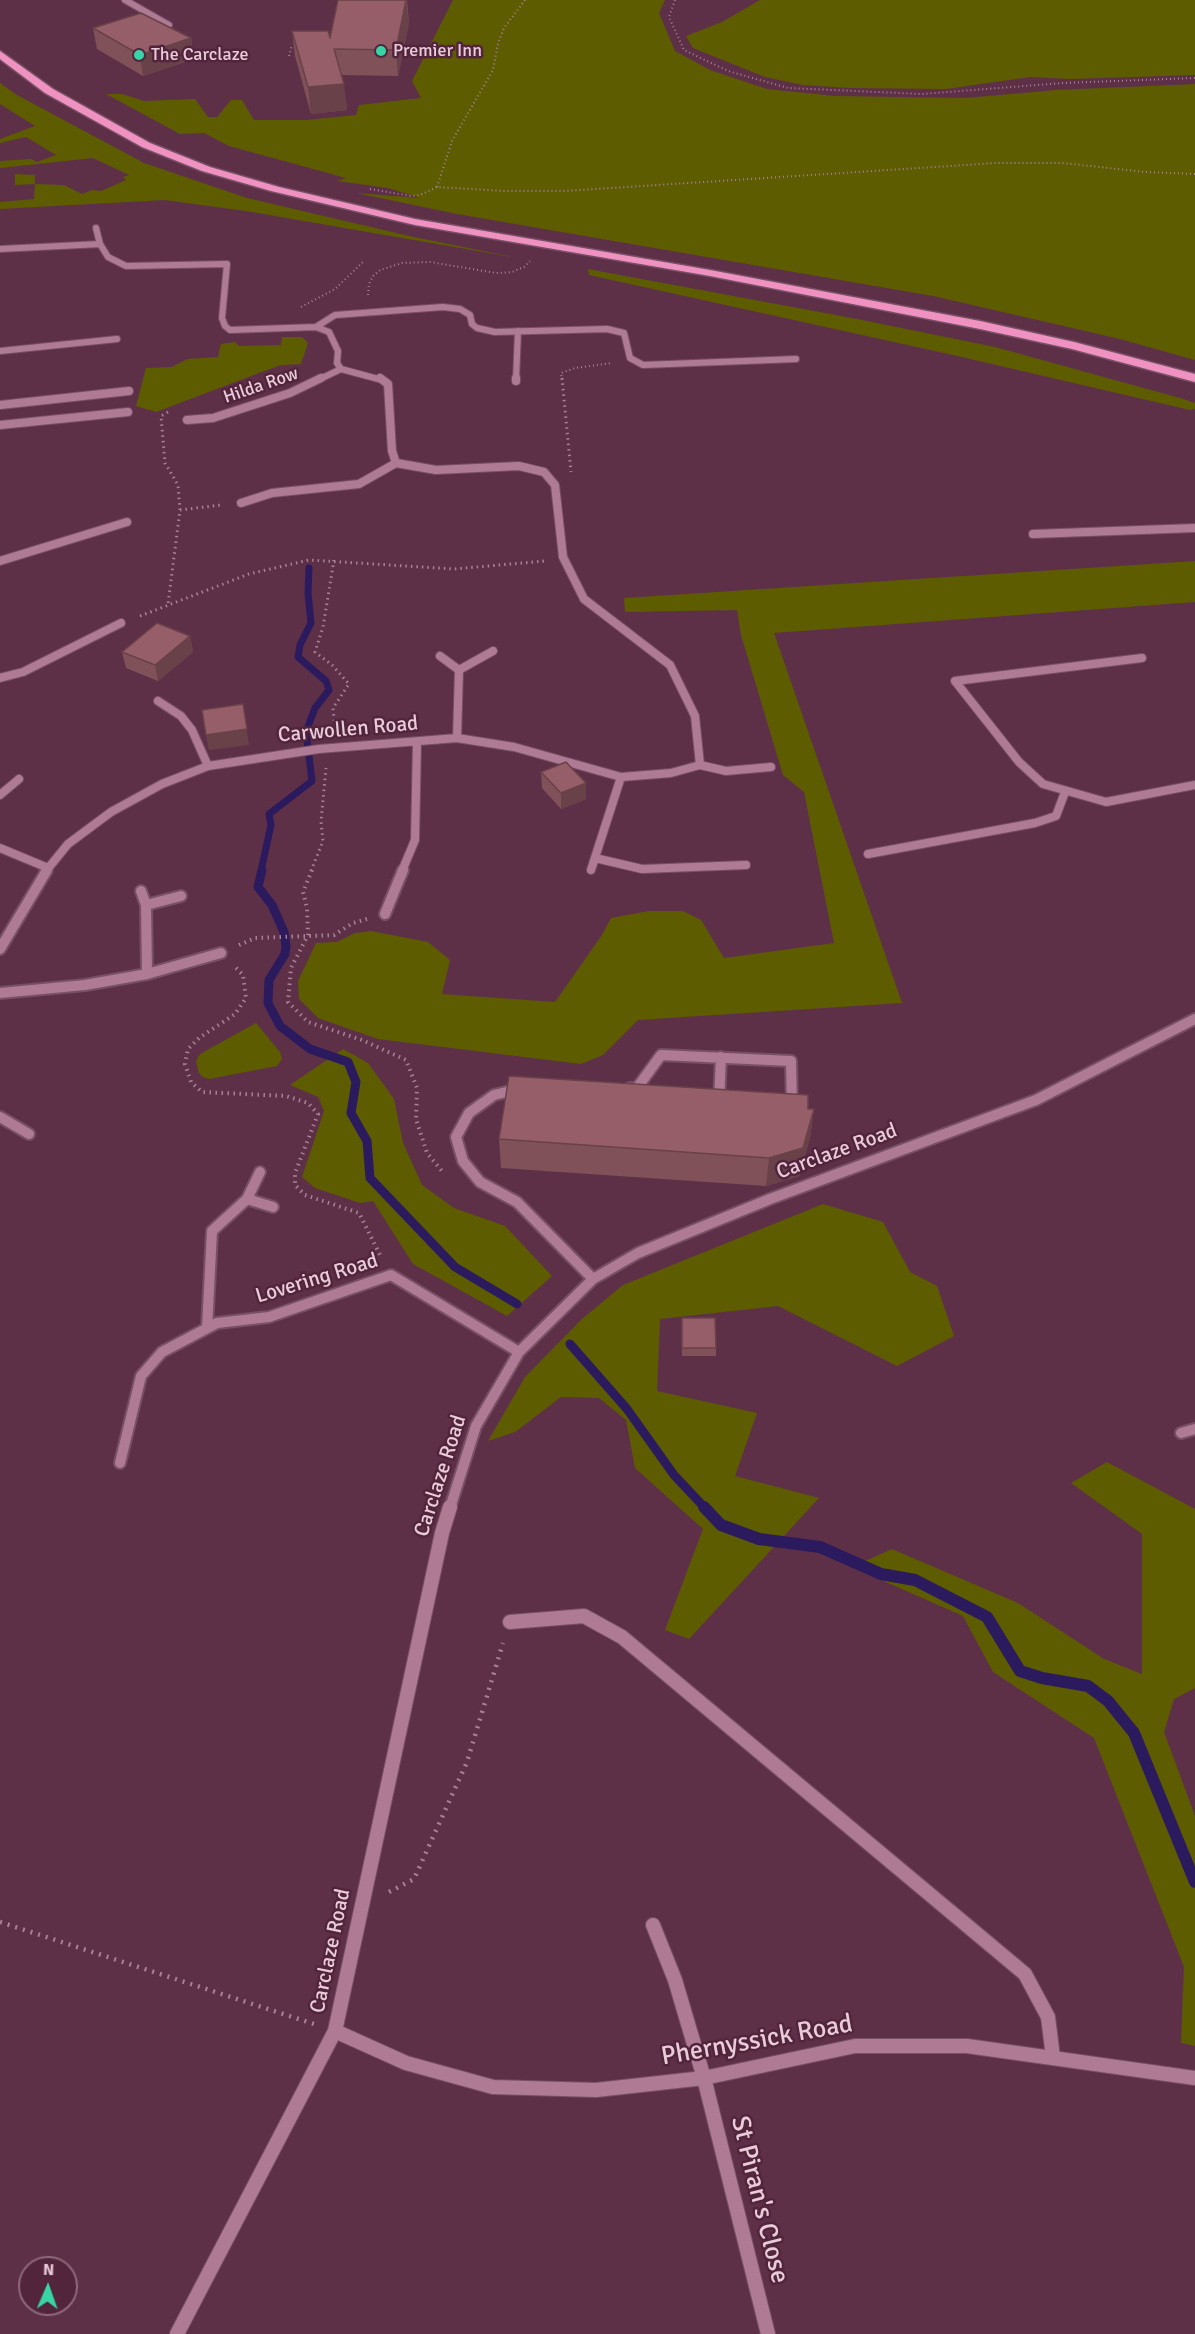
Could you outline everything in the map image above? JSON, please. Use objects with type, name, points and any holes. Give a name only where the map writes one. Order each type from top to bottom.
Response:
[{"type":"highway","points":[[0,54],[49,91],[146,145],[206,170],[415,222],[710,273],[980,325],[1074,346],[1195,378]]},
{"type":"street","points":[[124,0],[169,25]]},
{"type":"street","points":[[96,228],[100,244],[108,257],[126,266],[227,264],[222,318],[225,326],[236,330],[316,327],[329,332],[338,351],[337,363],[341,369],[380,378],[388,384],[392,451],[396,463]]},
{"type":"street","points":[[0,249],[100,244]]},
{"type":"street","points":[[316,327],[335,315],[369,311],[452,308],[460,309],[470,315],[472,324],[477,328],[495,332],[607,328],[624,333],[630,358],[643,365],[796,359]]},
{"type":"street","points":[[516,381],[518,331]]},
{"type":"street","points":[[0,351],[117,339]]},
{"type":"street","name":"Hilda Row","points":[[187,420],[213,418],[268,400],[341,369]]},
{"type":"street","points":[[0,405],[129,391]]},
{"type":"street","points":[[0,425],[128,412]]},
{"type":"street","points":[[241,503],[273,493],[359,484],[396,463],[436,470],[519,466],[544,472],[555,485],[564,557],[584,599],[670,665],[695,716],[700,765]]},
{"type":"street","points":[[0,561],[127,522]]},
{"type":"street","points":[[1034,534],[1195,528]]},
{"type":"street","points":[[0,678],[22,672],[122,623]]},
{"type":"street","points":[[459,670],[493,651]]},
{"type":"street","points":[[440,656],[459,670]]},
{"type":"street","points":[[1143,658],[955,681],[1019,762],[1043,784],[1106,802],[1195,785]]},
{"type":"street","points":[[458,738],[459,670]]},
{"type":"street","points":[[158,701],[181,716],[192,730],[208,766]]},
{"type":"street","name":"Carwollen Road","points":[[0,949],[48,868],[68,844],[111,812],[162,784],[208,766],[299,751],[458,738],[514,747],[621,777],[671,773],[700,765],[726,771],[771,767]]},
{"type":"street","points":[[385,914],[416,840],[417,742]]},
{"type":"street","points":[[591,870],[621,777]]},
{"type":"street","points":[[0,795],[19,779]]},
{"type":"street","points":[[868,854],[1035,823],[1056,816],[1065,792]]},
{"type":"street","points":[[0,848],[48,868]]},
{"type":"street","points":[[595,858],[642,869],[746,865]]},
{"type":"street","points":[[141,891],[146,905],[147,974]]},
{"type":"street","points":[[146,905],[181,896]]},
{"type":"street","points":[[0,993],[86,985],[147,974],[221,953]]},
{"type":"street","name":"Carclaze Road","points":[[177,2334],[335,2031],[442,1533],[476,1426],[519,1352],[592,1279],[638,1253],[770,1199],[1036,1100],[1195,1019]]},
{"type":"street","points":[[614,1088],[637,1088],[661,1055],[791,1061],[792,1107]]},
{"type":"street","points":[[719,1103],[721,1058]]},
{"type":"street","points":[[533,1089],[494,1095],[469,1113],[456,1137],[463,1161],[480,1182],[517,1202],[592,1279]]},
{"type":"street","points":[[0,1117],[29,1134]]},
{"type":"street","points":[[207,1328],[212,1231],[247,1199],[260,1172]]},
{"type":"street","points":[[247,1199],[273,1207]]},
{"type":"street","name":"Lovering Road","points":[[120,1463],[141,1376],[162,1352],[217,1323],[269,1317],[391,1275],[519,1352]]},
{"type":"street","points":[[1180,1433],[1195,1429]]},
{"type":"street","points":[[510,1622],[584,1616],[622,1637],[1026,1974],[1048,2017],[1053,2057]]},
{"type":"street","name":"St Piran's Close","points":[[653,1925],[675,1980],[704,2078],[768,2334]]},
{"type":"street","name":"Phernyssick Road","points":[[335,2031],[406,2063],[493,2087],[596,2090],[704,2078],[855,2046],[967,2046],[1195,2078]]},
{"type":"path","points":[[437,187],[452,141],[493,70],[498,43],[504,28],[525,0]]},
{"type":"path","points":[[675,0],[669,17],[684,50],[728,71],[788,88],[922,94],[1063,83],[1195,78]]},
{"type":"path","points":[[289,56],[292,45]]},
{"type":"path","points":[[363,189],[411,196],[420,195],[437,187],[504,191],[565,191],[996,164],[1064,163],[1124,171],[1195,174]]},
{"type":"path","points":[[369,311],[369,284],[373,276],[380,270],[402,263],[430,262],[496,273],[512,272],[524,267],[531,260]]},
{"type":"path","points":[[277,329],[285,315],[335,290],[363,262]]},
{"type":"path","points":[[555,485],[571,474],[561,373],[630,358]]},
{"type":"path","points":[[168,604],[180,510],[241,503]]},
{"type":"path","points":[[122,623],[249,574],[309,560],[454,569],[530,564],[564,557]]},
{"type":"path","points":[[334,560],[323,627],[315,652],[332,665],[349,684],[333,708],[336,732],[327,764],[321,822],[323,841],[303,892],[308,908],[308,935],[291,968],[288,1002],[308,1022],[362,1040],[406,1060],[417,1088],[416,1119],[427,1153],[447,1177]]},
{"type":"path","points":[[385,914],[353,923],[334,935],[255,938],[221,953],[243,975],[246,998],[235,1014],[199,1038],[188,1049],[185,1064],[191,1082],[202,1092],[286,1096],[308,1103],[318,1114],[295,1173],[295,1185],[305,1196],[359,1213],[391,1275]]},
{"type":"path","points":[[362,1906],[414,1879],[467,1762],[510,1622]]},
{"type":"path","points":[[0,1922],[335,2031]]},
{"type":"shaded area","points":[[453,0],[665,0],[659,13],[675,51],[710,70],[767,89],[835,96],[965,98],[1056,90],[1195,84],[1195,360],[1120,339],[933,296],[457,214],[356,193],[420,198],[388,188],[337,181],[346,178],[229,146],[204,133],[180,134],[106,94],[122,94],[144,101],[195,99],[208,117],[217,117],[231,100],[242,100],[254,120],[306,120],[356,115],[359,105],[421,98],[412,81]]},
{"type":"shaded area","points":[[760,0],[1195,0],[1195,75],[1070,79],[1030,77],[946,89],[850,88],[803,85],[765,77],[693,48],[686,36],[722,22]]},
{"type":"shaded area","points":[[0,83],[17,95],[144,163],[247,198],[409,236],[518,258],[246,211],[164,200],[0,209],[0,202],[34,199],[35,184],[64,185],[82,194],[92,190],[101,191],[126,180],[123,177],[129,175],[93,158],[0,168],[0,161],[31,159],[37,162],[56,155],[26,137],[0,143],[0,139],[35,126],[0,104]]},
{"type":"shaded area","points":[[15,174],[35,175],[35,184],[15,185]]},
{"type":"shaded area","points":[[588,269],[995,347],[1180,398],[1195,403],[1195,409],[1190,410],[589,275]]},
{"type":"shaded area","points":[[282,337],[302,337],[308,343],[301,364],[281,365],[156,412],[136,406],[146,368],[172,367],[187,359],[218,357],[221,344],[235,342],[239,346],[281,345]]},
{"type":"shaded area","points":[[1195,561],[1195,602],[774,633],[902,1003],[638,1020],[603,1055],[581,1064],[378,1039],[318,1018],[299,999],[298,981],[316,943],[337,942],[355,933],[371,931],[428,942],[450,960],[442,994],[555,1002],[602,935],[611,918],[649,911],[683,911],[701,920],[724,958],[834,943],[804,792],[783,775],[741,635],[737,610],[625,612],[624,598]]},
{"type":"shaded area","points":[[256,1023],[280,1052],[282,1059],[277,1066],[209,1079],[199,1073],[196,1061],[200,1054]]},
{"type":"shaded area","points":[[343,1049],[368,1063],[394,1099],[403,1143],[422,1185],[454,1208],[505,1226],[552,1276],[507,1316],[413,1264],[373,1201],[360,1203],[315,1188],[302,1177],[324,1111],[318,1097],[290,1085]]},
{"type":"shaded area","points":[[823,1204],[883,1222],[910,1272],[937,1286],[954,1336],[897,1366],[778,1306],[660,1319],[657,1391],[757,1413],[735,1476],[819,1498],[689,1639],[665,1630],[703,1529],[635,1468],[626,1420],[599,1398],[561,1397],[515,1432],[488,1441],[525,1377],[582,1319],[623,1285]]},
{"type":"shaded area","points":[[1107,1462],[1195,1509],[1195,1688],[1174,1699],[1164,1732],[1195,1816],[1195,2046],[1181,2043],[1184,1967],[1094,1738],[993,1672],[963,1616],[852,1567],[892,1549],[1018,1603],[1104,1659],[1142,1674],[1142,1534],[1071,1483]]},
{"type":"building","points":[[338,0],[406,0],[396,50],[334,49],[344,84],[308,87],[292,31],[328,31],[330,38]]},
{"type":"building","points":[[141,13],[191,38],[140,55],[93,28]]},
{"type":"building","points":[[157,623],[190,636],[155,665],[122,652]]},
{"type":"building","points":[[243,704],[247,729],[206,735],[202,710]]},
{"type":"building","points":[[566,762],[586,783],[561,793],[541,772]]},
{"type":"building","points":[[509,1076],[808,1095],[808,1109],[814,1109],[803,1148],[769,1158],[499,1139]]},
{"type":"building","points":[[682,1318],[715,1318],[716,1348],[682,1348]]},
{"type":"waterway","points":[[261,871],[271,825],[269,814],[312,781],[306,732],[315,708],[329,690],[326,681],[298,657],[300,645],[311,623],[308,593],[309,568]]},
{"type":"waterway","points":[[262,870],[258,887],[272,905],[284,932],[286,946],[285,954],[269,980],[268,1003],[280,1026],[310,1049],[348,1062],[356,1082],[351,1113],[367,1141],[370,1178],[455,1267],[517,1304]]},
{"type":"waterway","points":[[570,1344],[627,1409],[674,1475],[705,1508]]},
{"type":"waterway","points":[[704,1507],[721,1525],[759,1539],[820,1547],[881,1574],[915,1580],[987,1617],[1020,1671],[1042,1678],[1088,1686],[1108,1701],[1134,1733],[1195,1882]]},
{"type":"place","name":"Premier Inn","points":[[381,51]]},
{"type":"place","name":"The Carclaze","points":[[139,55]]}]
